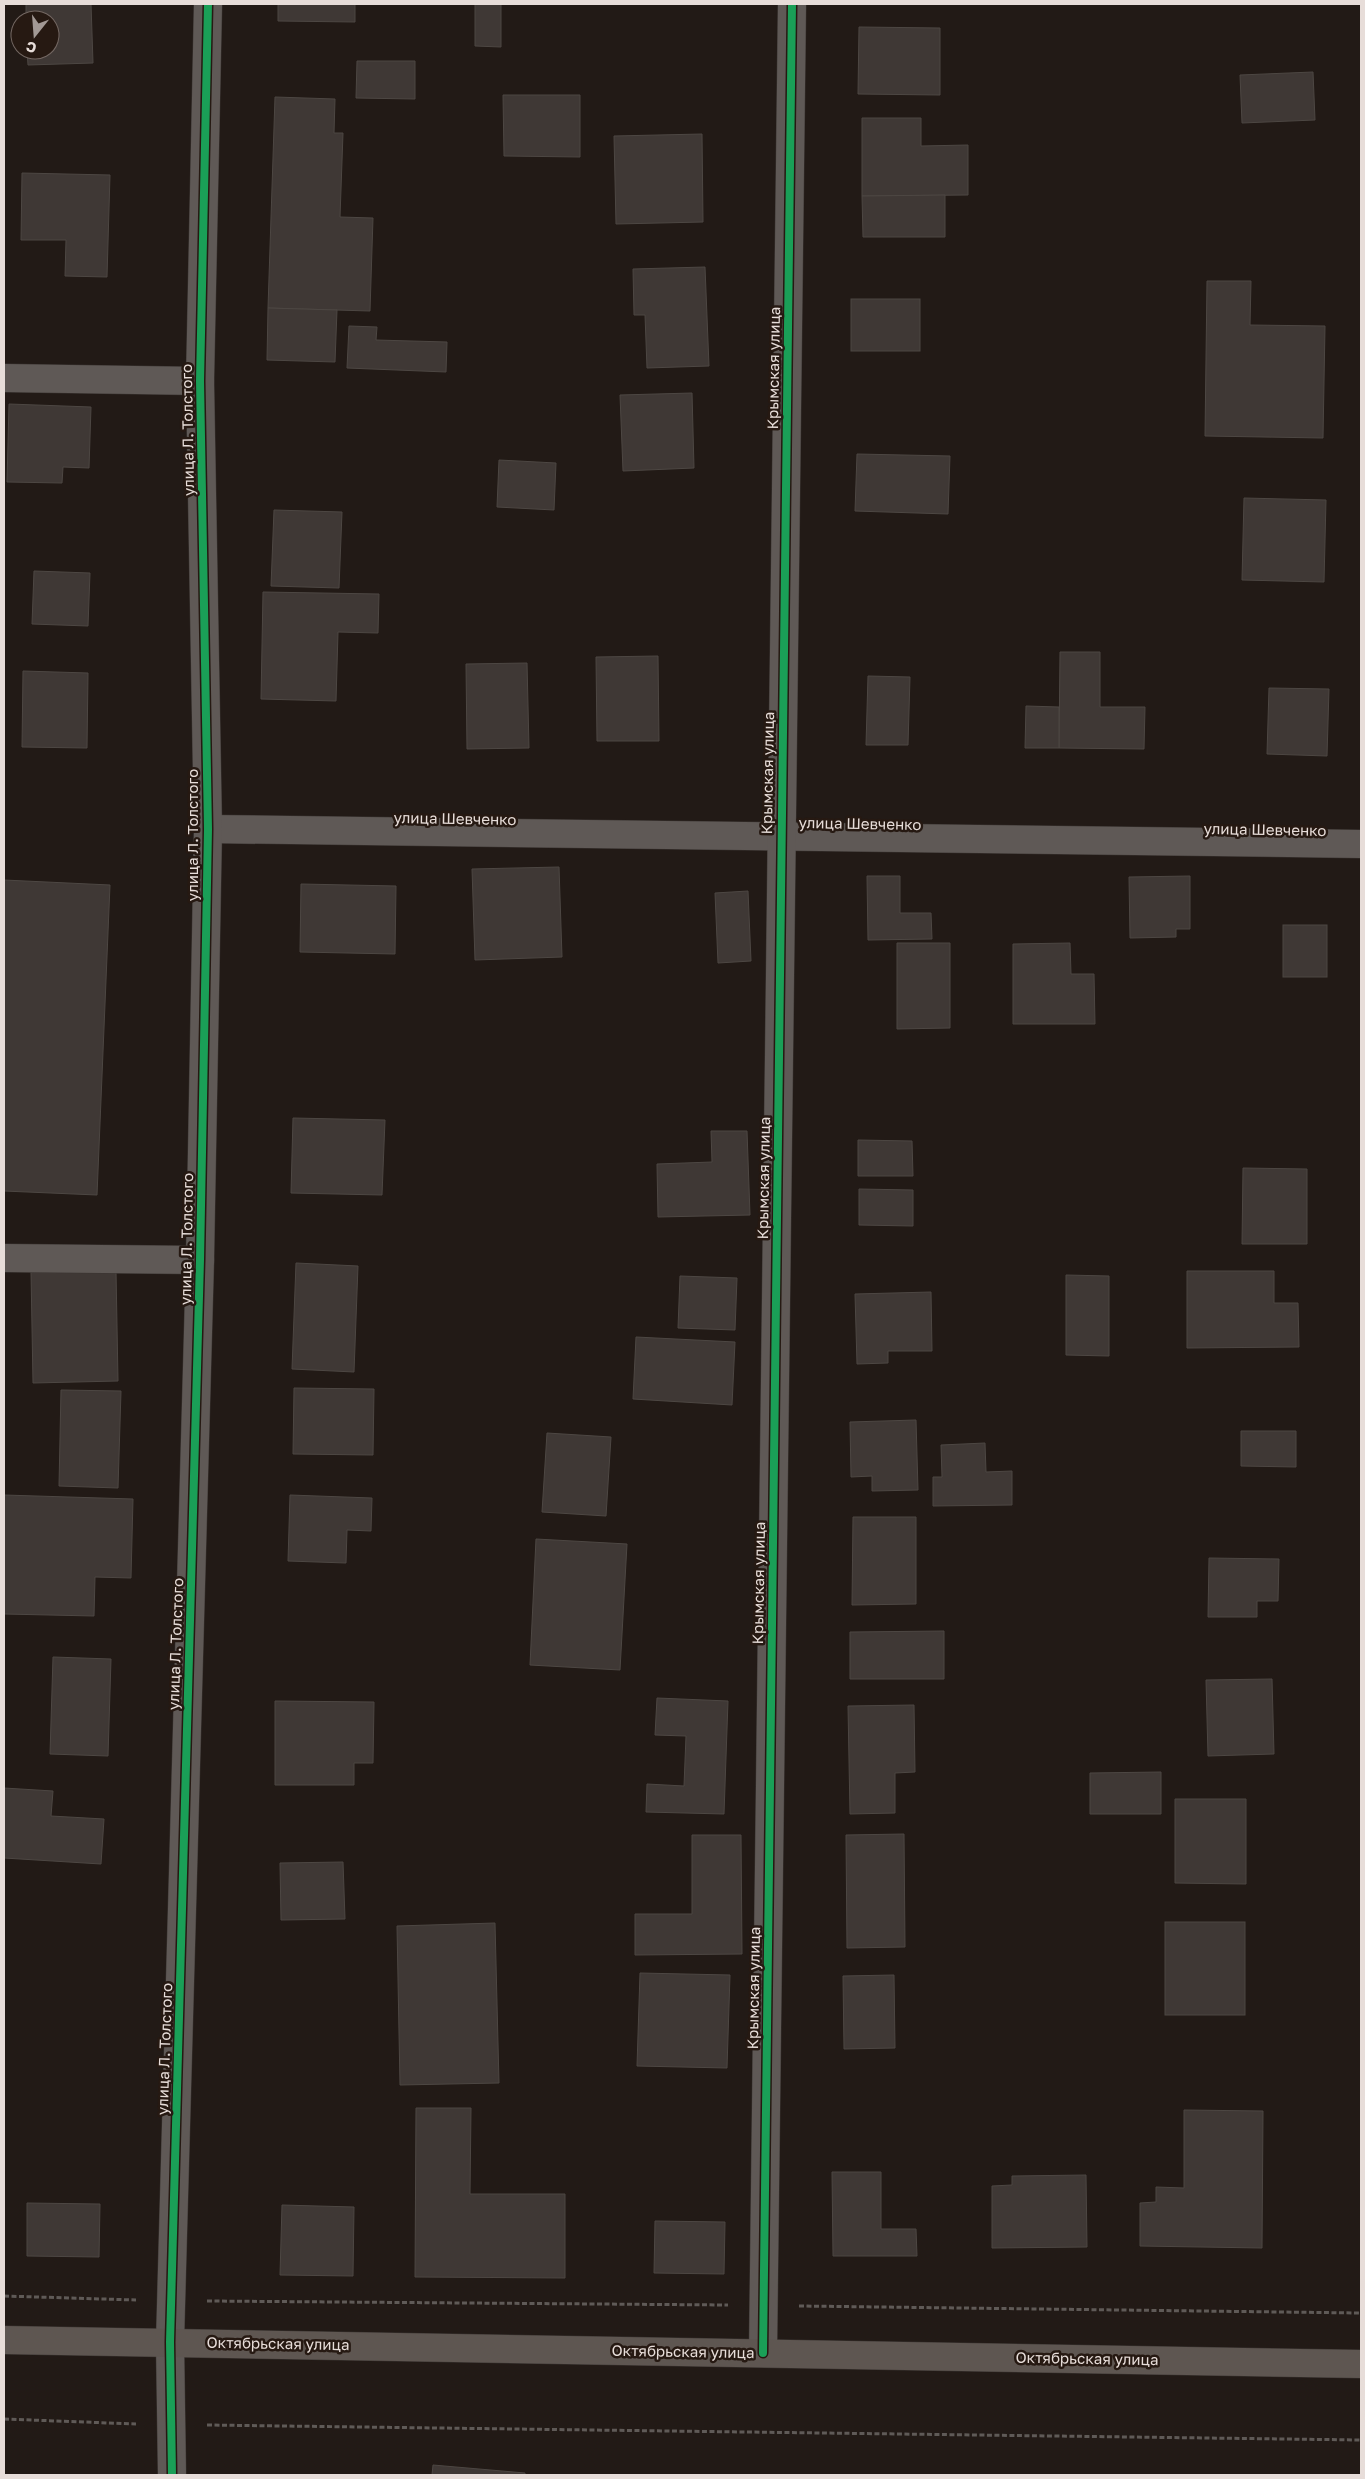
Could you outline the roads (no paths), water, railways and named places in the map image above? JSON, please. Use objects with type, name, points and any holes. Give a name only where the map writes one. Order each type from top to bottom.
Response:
[{"type":"main road","name":"Октябрьская улица","points":[[4,2340],[1361,2364]]},
{"type":"street","name":"улица Л. Толстого","points":[[172,2475],[170,2342],[200,1260],[208,829],[200,381],[208,4]]},
{"type":"street","name":"Крымская улица","points":[[763,2353],[792,4]]},
{"type":"street","points":[[4,378],[200,381]]},
{"type":"street","name":"улица Шевченко","points":[[208,829],[1361,844]]},
{"type":"street","points":[[4,1258],[200,1260]]}]
